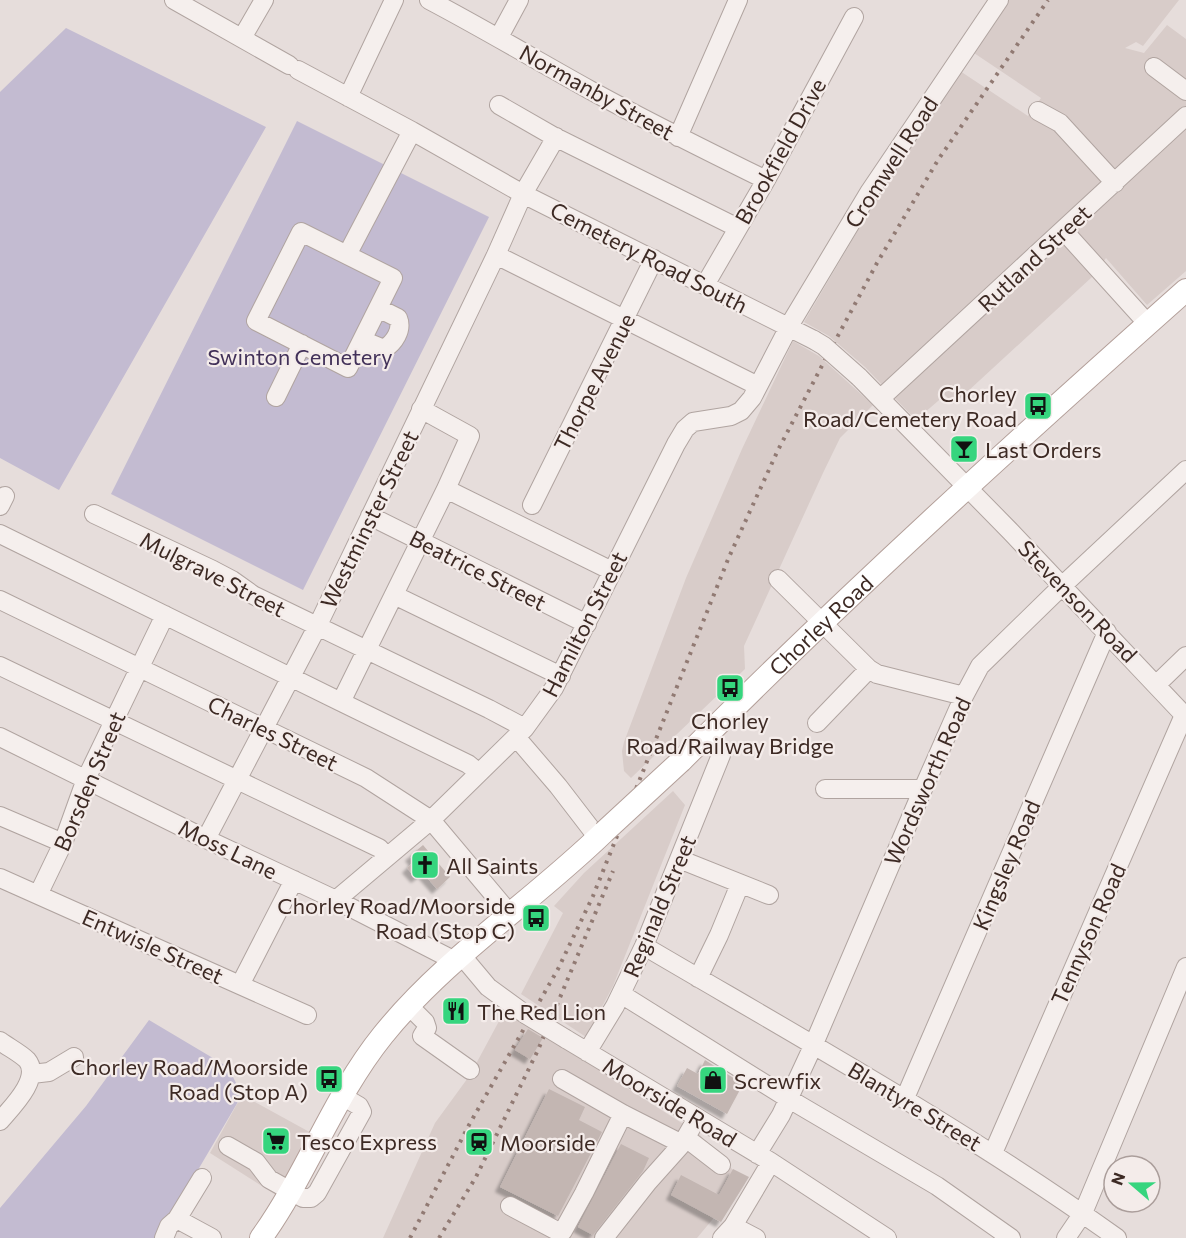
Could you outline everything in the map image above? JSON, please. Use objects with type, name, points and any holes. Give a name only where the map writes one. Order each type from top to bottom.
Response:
[{"type":"main road","name":"Chorley Road","points":[[261,1238],[342,1096],[382,1036],[409,1006],[459,959],[601,835],[966,488],[1186,290]]},
{"type":"street","name":"Cemetery Road South","points":[[174,0],[523,194],[824,346],[882,398],[966,488]]},
{"type":"street","points":[[242,38],[264,0]]},
{"type":"street","points":[[348,97],[394,0]]},
{"type":"street","name":"Normanby Street","points":[[429,0],[499,37],[588,89],[766,180]]},
{"type":"street","points":[[499,37],[519,0]]},
{"type":"street","points":[[678,137],[738,0]]},
{"type":"street","name":"Cromwell Road","points":[[789,327],[870,191],[999,0]]},
{"type":"street","name":"Brookfield Drive","points":[[705,285],[766,180],[854,17]]},
{"type":"street","points":[[1154,67],[1186,92]]},
{"type":"street","points":[[499,105],[556,137],[738,228]]},
{"type":"street","points":[[1038,111],[1060,123],[1115,183]]},
{"type":"street","name":"Rutland Street","points":[[882,398],[1186,116]]},
{"type":"street","points":[[347,255],[412,131]]},
{"type":"street","name":"Westminster Street","points":[[206,839],[317,627],[496,255],[523,194],[556,137]]},
{"type":"street","points":[[1064,231],[1148,324]]},
{"type":"street","points":[[301,232],[347,255],[393,278],[348,368],[256,321],[301,232]]},
{"type":"street","points":[[496,255],[759,386]]},
{"type":"street","name":"Thorpe Avenue","points":[[532,505],[626,320],[654,259]]},
{"type":"street","points":[[362,340],[384,349],[393,341],[399,328],[398,318],[378,308]]},
{"type":"street","name":"Hamilton Street","points":[[336,900],[431,820],[520,733],[561,676],[685,429],[693,422],[731,416],[741,411],[759,386],[789,327]]},
{"type":"street","points":[[276,397],[302,344]]},
{"type":"street","points":[[341,702],[470,436],[421,409]]},
{"type":"street","name":"Wordsworth Road","points":[[728,1232],[764,1158],[923,789],[964,696],[980,666],[1186,470]]},
{"type":"street","name":"Stevenson Road","points":[[966,488],[1011,532],[1185,716]]},
{"type":"street","points":[[446,489],[612,571]]},
{"type":"street","name":"Beatrice Street","points":[[370,516],[587,624]]},
{"type":"street","name":"Mulgrave Street","points":[[98,521],[213,570],[253,595],[489,709],[520,733],[558,786],[601,835]]},
{"type":"street","points":[[0,534],[468,764],[479,773]]},
{"type":"street","points":[[778,579],[869,669],[877,674],[964,696]]},
{"type":"street","points":[[394,595],[561,676]]},
{"type":"street","name":"Charles Street","points":[[0,600],[366,778],[431,820],[510,914]]},
{"type":"street","name":"Borsden Street","points":[[38,895],[63,843],[86,779],[165,615]]},
{"type":"street","name":"Kingsley Road","points":[[905,1098],[1107,632]]},
{"type":"street","points":[[1157,684],[1186,656]]},
{"type":"street","points":[[0,666],[379,848],[387,857]]},
{"type":"street","points":[[817,723],[869,669]]},
{"type":"street","name":"Tennyson Road","points":[[993,1153],[1185,716]]},
{"type":"street","name":"Moss Lane","points":[[0,736],[206,839],[459,959]]},
{"type":"street","name":"Reginald Street","points":[[587,1052],[621,994],[644,946],[721,755]]},
{"type":"street","points":[[825,789],[923,789]]},
{"type":"street","points":[[0,816],[63,843]]},
{"type":"street","points":[[679,860],[769,895]]},
{"type":"street","name":"Entwisle Street","points":[[0,878],[307,1015]]},
{"type":"street","points":[[240,985],[294,880]]},
{"type":"street","points":[[698,978],[740,884]]},
{"type":"street","name":"Blantyre Street","points":[[644,946],[905,1098],[993,1153],[1117,1238]]},
{"type":"street","name":"Moorside Road","points":[[459,959],[488,987],[525,1014],[764,1158],[887,1238]]},
{"type":"street","points":[[1066,1238],[1083,1213],[1186,967]]},
{"type":"street","points":[[621,994],[789,1099],[937,1186],[1011,1238]]},
{"type":"street","points":[[409,1006],[425,1022],[427,1028],[422,1036],[470,1070]]},
{"type":"street","points":[[0,1041],[28,1061],[32,1074],[27,1087],[0,1121]]},
{"type":"street","points":[[32,1074],[49,1072],[74,1057]]},
{"type":"street","points":[[562,1079],[623,1114],[684,1141],[721,1165]]},
{"type":"street","points":[[510,1206],[559,1232],[563,1231],[623,1114]]},
{"type":"street","points":[[604,1238],[684,1141],[697,1118]]},
{"type":"street","points":[[228,1146],[256,1162],[268,1179],[289,1191]]},
{"type":"street","points":[[164,1238],[202,1178]]},
{"type":"street","points":[[177,1219],[212,1238]]},
{"type":"street","points":[[728,1232],[756,1238]]},
{"type":"shaded area","points":[[1008,0],[1179,0],[1143,46],[1136,42],[1125,48],[1144,53],[1167,25],[1186,39],[1186,271],[1147,305],[1106,258],[1092,277],[954,404],[945,395],[916,420],[865,367],[829,336],[804,322],[897,164],[960,71],[1028,116],[1041,98],[971,51]]},
{"type":"shaded area","points":[[793,341],[819,356],[873,405],[840,438],[823,473],[744,646],[745,669],[631,778],[624,771],[622,751],[624,742],[686,578],[742,449]]},
{"type":"shaded area","points":[[673,791],[685,805],[613,986],[586,1037],[521,994],[563,913],[554,906],[584,873]]},
{"type":"shaded area","points":[[505,1010],[699,1134],[733,1170],[717,1214],[697,1238],[383,1238],[435,1123],[470,1075]]},
{"type":"shaded area","points":[[242,1095],[315,1135],[279,1197],[210,1153]]},
{"type":"green space","points":[[66,28],[266,127],[59,490],[0,458],[0,92]]},
{"type":"green space","name":"Swinton Cemetery","points":[[297,121],[489,217],[303,590],[111,494]]},
{"type":"green space","points":[[149,1020],[228,1067],[242,1095],[158,1238],[0,1238],[0,1208],[86,1106]]},
{"type":"building","name":"All Saints","points":[[423,845],[450,877],[437,889],[423,873],[416,878],[407,868],[414,861],[410,856]]},
{"type":"building","points":[[528,1029],[543,1038],[530,1059],[515,1050]]},
{"type":"building","name":"Screwfix","points":[[705,1060],[743,1084],[727,1114],[677,1086],[687,1068],[698,1074]]},
{"type":"building","points":[[549,1089],[585,1107],[579,1120],[602,1132],[558,1216],[500,1187]]},
{"type":"building","points":[[621,1144],[649,1158],[643,1171],[593,1235],[578,1227]]},
{"type":"building","points":[[733,1169],[749,1177],[721,1222],[671,1195],[681,1175],[719,1195]]},
{"type":"railway","points":[[410,1238],[469,1125],[558,969],[593,896],[729,557],[778,450],[877,263],[938,160],[1048,0]]},
{"type":"railway","points":[[439,1238],[476,1177],[538,1050],[613,871]]},
{"type":"place","name":"Chorley Road/Cemetery Road","points":[[1038,406]]},
{"type":"place","name":"Last Orders","points":[[964,449]]},
{"type":"place","name":"Chorley Road/Railway Bridge","points":[[730,688]]},
{"type":"place","name":"All Saints","points":[[425,865]]},
{"type":"place","name":"Chorley Road/Moorside Road (Stop C)","points":[[536,918]]},
{"type":"place","name":"The Red Lion","points":[[456,1011]]},
{"type":"place","name":"Chorley Road/Moorside Road (Stop A)","points":[[329,1079]]},
{"type":"place","name":"Screwfix","points":[[713,1080]]},
{"type":"place","name":"Tesco Express","points":[[276,1141]]},
{"type":"place","name":"Moorside","points":[[479,1142]]}]
